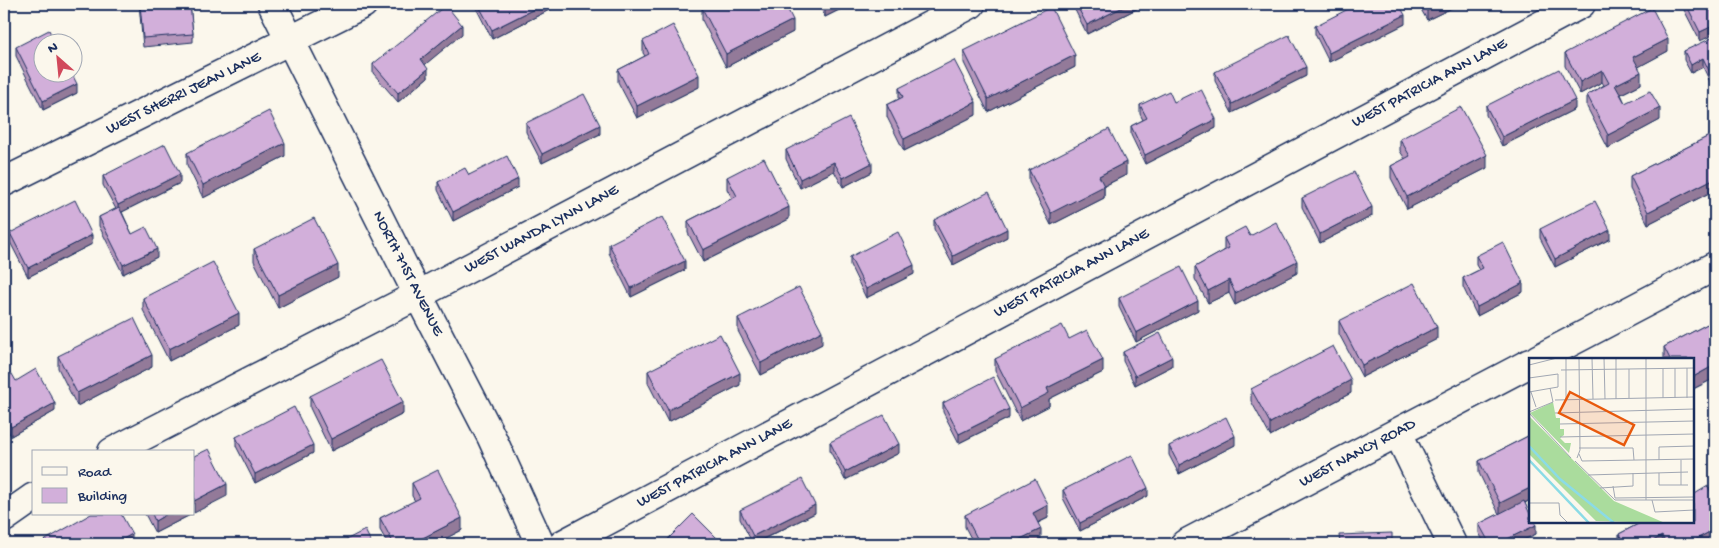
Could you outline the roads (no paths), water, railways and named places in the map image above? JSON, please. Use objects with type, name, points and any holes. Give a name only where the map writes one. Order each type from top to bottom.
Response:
[{"type":"street","name":"NORTH 71ST AVENUE","points":[[272,4],[491,436],[540,544]]},
{"type":"street","name":"WEST SHERRI JEAN LANE","points":[[5,179],[363,4]]},
{"type":"street","name":"WEST WANDA LYNN LANE","points":[[116,450],[418,295],[971,4]]},
{"type":"street","name":"WEST PATRICIA ANN LANE","points":[[564,544],[1581,4]]},
{"type":"street","points":[[1540,358],[1715,266]]},
{"type":"street","name":"WEST NANCY ROAD","points":[[1185,544],[1529,364]]},
{"type":"street","points":[[1398,433],[1452,544]]},
{"type":"street","points":[[4,518],[32,498]]}]
